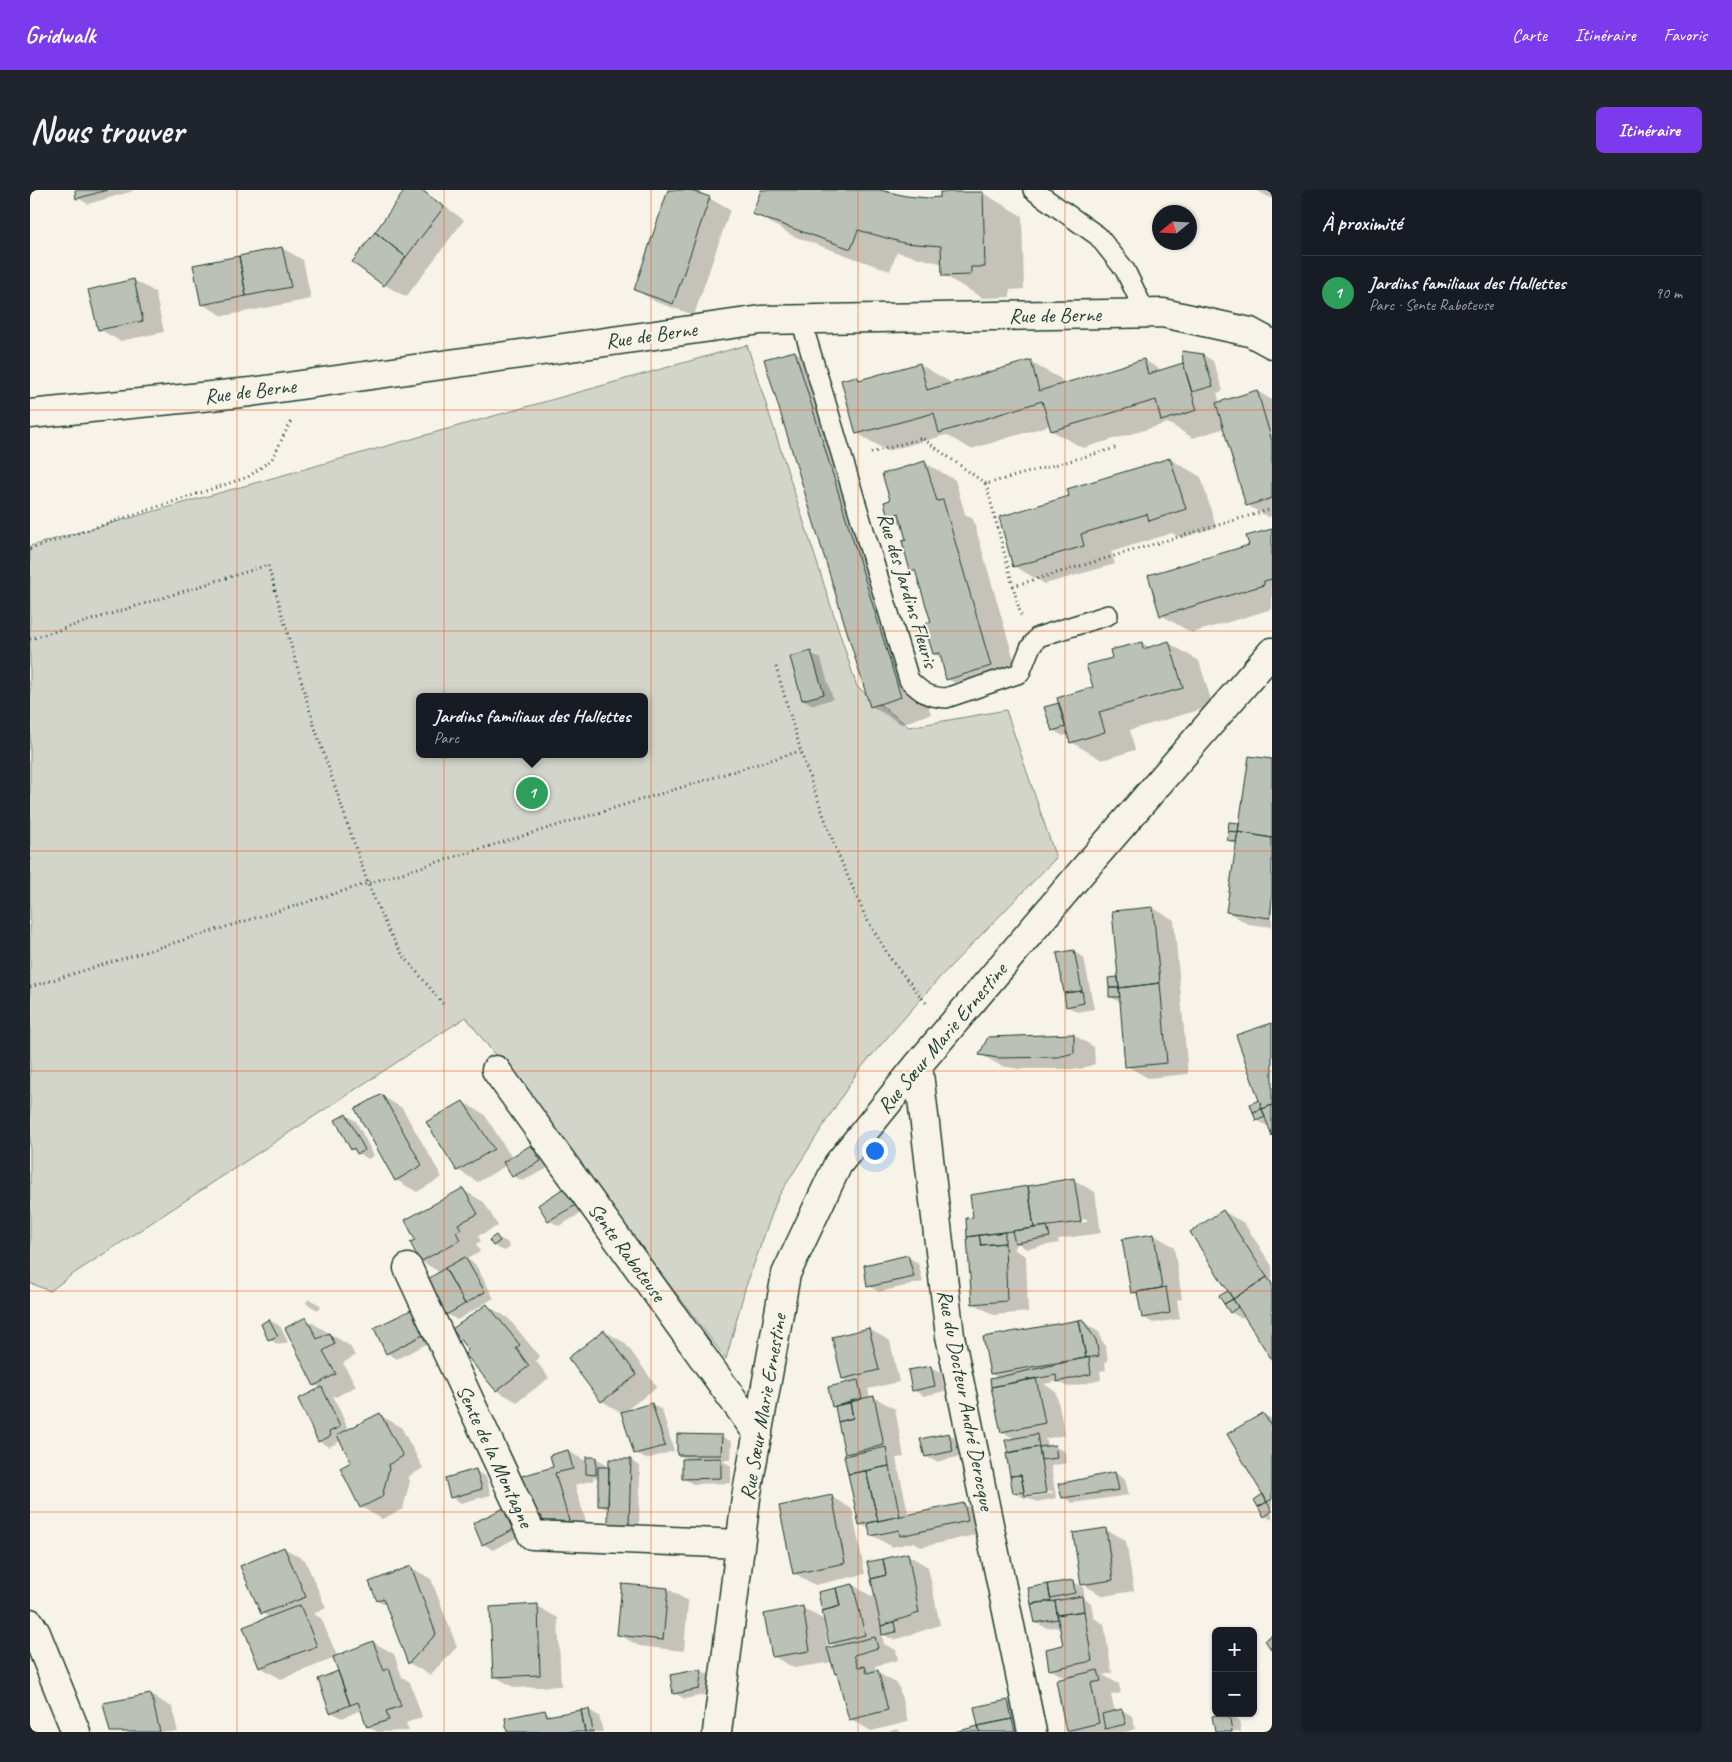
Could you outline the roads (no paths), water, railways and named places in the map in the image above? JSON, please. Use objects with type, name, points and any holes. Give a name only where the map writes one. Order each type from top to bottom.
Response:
[{"type":"street","name":"Rue de Berne","points":[[30,414],[251,392],[761,320],[1163,313],[1250,332],[1272,344]]},
{"type":"street","name":"Rue Sœur Marie Ernestine","points":[[717,1732],[746,1498],[786,1274],[838,1164],[918,1065],[1079,875],[1272,652]]},
{"type":"street","name":"Rue du Docteur André Derocque","points":[[918,1065],[950,1336],[1032,1732]]},
{"type":"street","name":"Sente Raboteuse","points":[[496,1070],[758,1434]]},
{"type":"street","name":"Sente de la Montagne","points":[[408,1268],[532,1536],[740,1544]]},
{"type":"street","points":[[30,1623],[36,1633],[76,1732]]},
{"type":"lane","points":[[1034,190],[1098,236],[1125,270],[1146,314]]},
{"type":"lane","name":"Rue des Jardins Fleuris","points":[[802,320],[909,680],[921,692],[946,698],[1020,673],[1030,648],[1038,637],[1108,615]]},
{"type":"place","name":"Jardins familiaux des Hallettes","points":[[532,793]]}]
